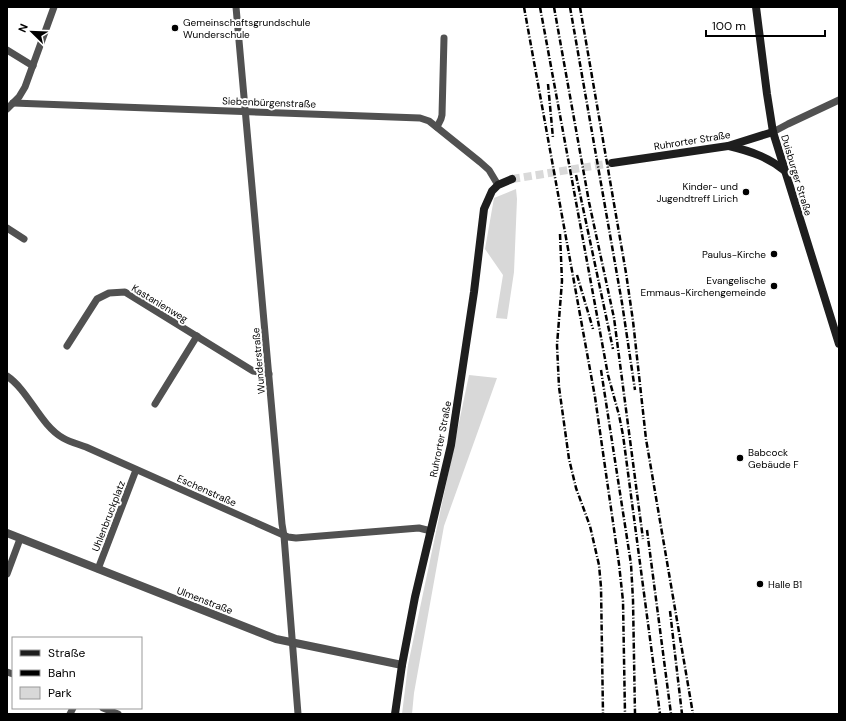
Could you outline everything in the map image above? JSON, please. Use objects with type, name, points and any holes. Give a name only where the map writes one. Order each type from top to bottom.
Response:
[{"type":"main road","name":"Duisburger Straße","points":[[756,7],[773,132],[839,344]]},
{"type":"main road","name":"Ruhrorter Straße","points":[[612,163],[728,146],[773,132]]},
{"type":"main road","points":[[728,146],[756,153],[767,158],[786,171]]},
{"type":"main road","points":[[498,185],[512,179]]},
{"type":"main road","name":"Ruhrorter Straße","points":[[395,714],[402,664],[417,590],[451,445],[477,270],[482,217],[487,199],[498,185]]},
{"type":"street","points":[[7,109],[22,92],[54,7]]},
{"type":"street","name":"Wunderstraße","points":[[236,7],[244,111],[284,536],[298,714]]},
{"type":"street","points":[[437,127],[442,115],[444,38]]},
{"type":"street","points":[[7,50],[33,66]]},
{"type":"street","points":[[773,132],[839,100]]},
{"type":"street","name":"Siebenbürgenstraße","points":[[13,103],[420,118],[429,121],[437,127],[489,170],[498,185]]},
{"type":"street","points":[[7,228],[24,239]]},
{"type":"street","name":"Kastanienweg","points":[[67,346],[97,298],[109,293],[125,292],[253,371],[269,374]]},
{"type":"street","points":[[155,404],[197,336]]},
{"type":"street","name":"Eschenstraße","points":[[7,376],[18,385],[48,425],[59,435],[289,538],[419,528],[431,531]]},
{"type":"street","name":"Uhlenbruckplatz","points":[[98,569],[136,470]]},
{"type":"street","name":"Ulmenstraße","points":[[7,533],[276,639],[402,664]]},
{"type":"street","points":[[7,574],[20,539]]},
{"type":"street","points":[[106,709],[118,714]]},
{"type":"green space","points":[[516,189],[517,199],[514,272],[507,319],[496,318],[503,275],[485,249],[494,198]]},
{"type":"green space","points":[[469,375],[497,378],[444,526],[414,693],[412,714],[402,714],[408,665]]},
{"type":"tunnel","points":[[512,179],[612,163]]},
{"type":"railway","points":[[524,7],[595,397],[619,564],[623,601],[625,714]]},
{"type":"railway","points":[[540,7],[608,375],[623,435],[660,714]]},
{"type":"railway","points":[[554,7],[589,202],[614,318],[643,539]]},
{"type":"railway","points":[[570,7],[622,303],[635,390]]},
{"type":"railway","points":[[580,7],[626,273],[633,321],[646,439],[693,714]]},
{"type":"railway","points":[[548,84],[553,138]]},
{"type":"railway","points":[[576,175],[613,349]]},
{"type":"railway","points":[[560,234],[562,281],[557,345],[559,387],[569,459],[576,488],[590,526],[599,565],[601,587],[603,714]]},
{"type":"railway","points":[[577,275],[593,329]]},
{"type":"railway","points":[[601,370],[631,564],[635,714]]},
{"type":"railway","points":[[647,530],[671,714]]},
{"type":"railway","points":[[670,611],[682,714]]},
{"type":"place","name":"Gemeinschaftsgrundschule Wunderschule","points":[[175,28]]},
{"type":"place","name":"Kinder- und Jugendtreff Lirich","points":[[746,192]]},
{"type":"place","name":"Paulus-Kirche","points":[[774,254]]},
{"type":"place","name":"Evangelische Emmaus-Kirchengemeinde","points":[[774,286]]},
{"type":"place","name":"Babcock Gebäude F","points":[[740,458]]},
{"type":"place","name":"Halle B1","points":[[760,584]]}]
